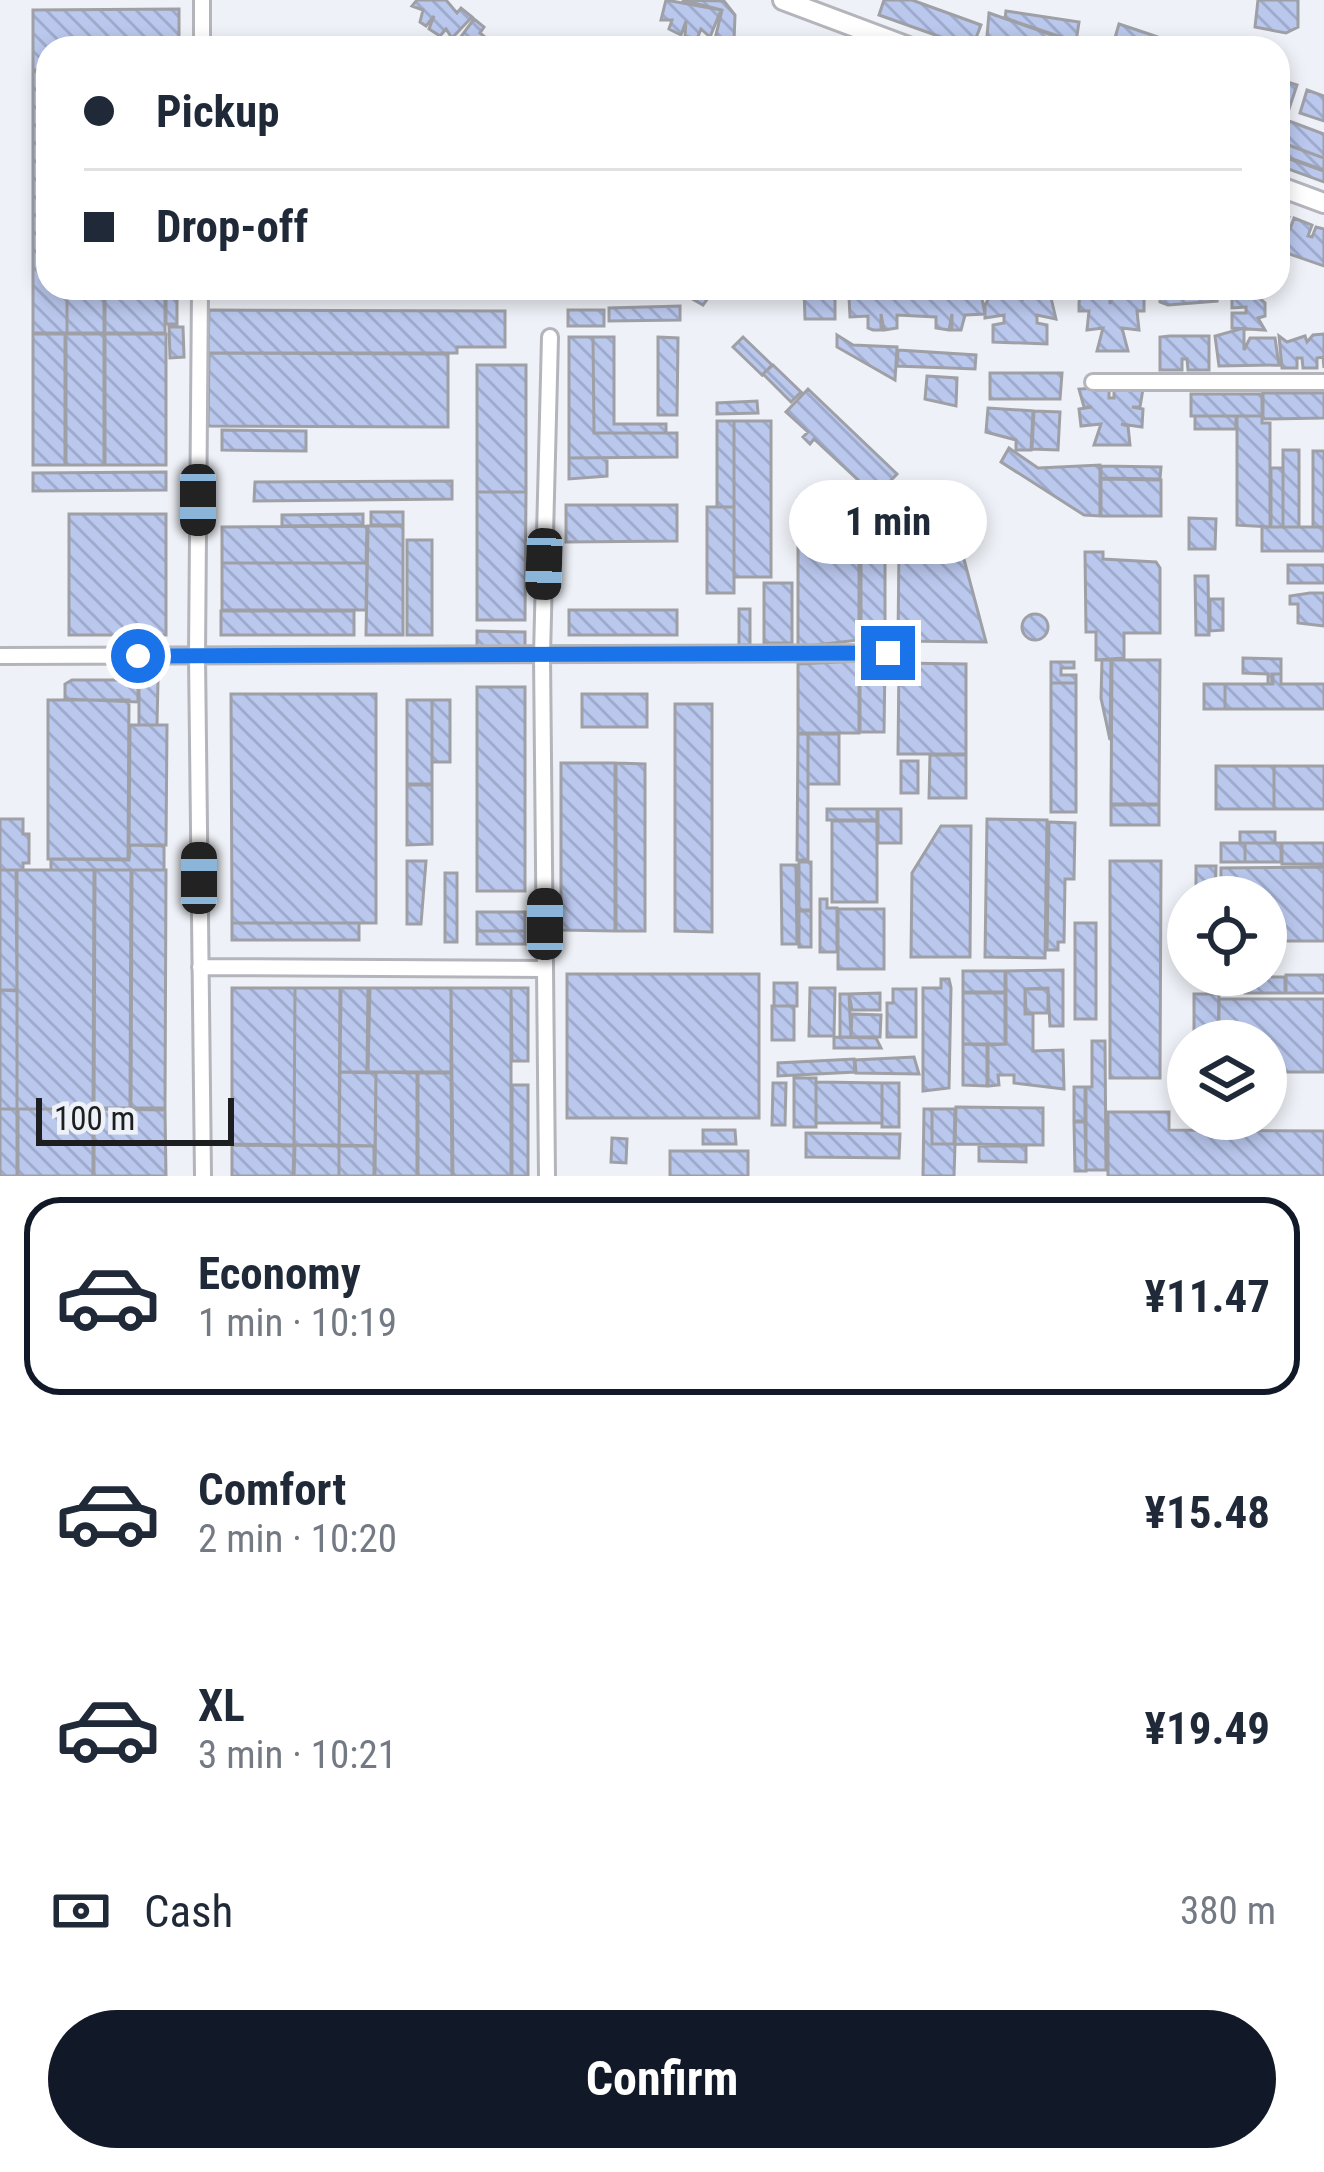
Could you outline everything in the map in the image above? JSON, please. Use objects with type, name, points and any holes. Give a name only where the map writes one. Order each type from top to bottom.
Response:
[{"type":"street","points":[[202,0],[202,36]]},
{"type":"street","points":[[783,0],[879,36]]},
{"type":"street","points":[[1290,190],[1324,203]]},
{"type":"street","points":[[200,300],[197,656],[203,1176]]},
{"type":"street","points":[[547,1176],[542,655],[550,337]]},
{"type":"street","points":[[1093,382],[1324,382]]},
{"type":"street","points":[[0,656],[888,653]]},
{"type":"street","points":[[200,967],[545,968]]},
{"type":"building","points":[[417,0],[446,0],[457,13],[461,8],[472,17],[454,36],[446,29],[440,36],[429,29],[434,16],[426,26],[420,22],[423,10],[412,6]]},
{"type":"building","points":[[666,0],[721,10],[710,36],[701,29],[698,36],[685,36],[686,21],[681,35],[669,29],[672,20],[661,20]]},
{"type":"building","points":[[682,0],[724,1],[735,15],[734,36],[716,36],[722,10]]},
{"type":"building","points":[[884,0],[912,0],[981,25],[977,36],[938,36],[879,15]]},
{"type":"building","points":[[1258,0],[1298,0],[1298,27],[1286,33],[1255,27]]},
{"type":"building","points":[[179,9],[179,36],[36,36],[33,70],[33,10]]},
{"type":"building","points":[[1006,11],[1079,22],[1077,36],[1058,36],[1005,18]]},
{"type":"building","points":[[989,13],[1055,36],[987,36]]},
{"type":"building","points":[[474,19],[484,27],[480,33],[484,36],[461,36]]},
{"type":"building","points":[[1119,24],[1155,36],[1116,36]]},
{"type":"building","points":[[36,71],[36,300],[67,300],[67,333],[33,333]]},
{"type":"building","points":[[1307,90],[1324,96],[1324,121],[1300,113]]},
{"type":"building","points":[[1290,121],[1324,134],[1324,158],[1290,145]]},
{"type":"building","points":[[1290,146],[1324,158],[1324,170],[1290,158]]},
{"type":"building","points":[[1290,159],[1324,171],[1324,182],[1290,170]]},
{"type":"building","points":[[1294,218],[1312,225],[1308,236],[1312,237],[1316,227],[1324,229],[1324,266],[1290,254]]},
{"type":"building","points":[[67,300],[104,300],[104,333],[67,333]]},
{"type":"building","points":[[105,300],[165,300],[165,333],[105,333]]},
{"type":"building","points":[[166,300],[177,300],[177,324],[166,324]]},
{"type":"building","points":[[804,300],[835,300],[835,319],[805,319]]},
{"type":"building","points":[[849,300],[982,300],[985,314],[965,315],[961,330],[952,330],[952,314],[949,330],[936,328],[936,317],[897,315],[897,328],[884,330],[881,314],[881,330],[873,330],[868,328],[868,316],[850,317]]},
{"type":"building","points":[[988,300],[1051,300],[1056,319],[1037,315],[1037,323],[1047,325],[1047,344],[993,342],[993,325],[1004,323],[1004,315],[985,318]]},
{"type":"building","points":[[1080,300],[1110,300],[1110,304],[1111,300],[1144,300],[1144,311],[1137,311],[1139,330],[1122,328],[1128,351],[1097,351],[1103,328],[1087,330],[1089,311],[1079,311]]},
{"type":"building","points":[[1160,300],[1217,300],[1168,305]]},
{"type":"building","points":[[1232,300],[1262,300],[1265,316],[1258,318],[1265,330],[1232,328],[1232,313],[1246,313],[1246,307],[1232,308]]},
{"type":"building","points":[[680,306],[680,320],[609,321],[609,308]]},
{"type":"building","points":[[209,310],[505,311],[505,347],[457,347],[457,353],[208,353]]},
{"type":"building","points":[[568,310],[604,310],[604,326],[568,326]]},
{"type":"building","points":[[169,327],[183,327],[184,357],[170,358]]},
{"type":"building","points":[[1244,328],[1244,350],[1250,338],[1275,338],[1279,365],[1219,366],[1215,336]]},
{"type":"building","points":[[33,334],[65,334],[65,465],[33,465]]},
{"type":"building","points":[[66,334],[104,334],[104,465],[66,465]]},
{"type":"building","points":[[105,334],[166,334],[166,465],[105,465]]},
{"type":"building","points":[[1324,334],[1324,368],[1323,357],[1317,358],[1317,368],[1303,368],[1302,358],[1297,358],[1297,368],[1282,368],[1279,336],[1287,342],[1305,336],[1307,342],[1313,335]]},
{"type":"building","points":[[837,335],[853,345],[897,347],[895,380],[837,347]]},
{"type":"building","points":[[1209,336],[1209,370],[1188,370],[1187,359],[1182,359],[1182,370],[1160,370],[1160,337]]},
{"type":"building","points":[[569,337],[593,337],[594,433],[677,433],[677,457],[569,458]]},
{"type":"building","points":[[593,337],[614,337],[614,424],[666,424],[666,433],[594,433]]},
{"type":"building","points":[[658,337],[678,338],[677,415],[658,415]]},
{"type":"building","points":[[743,337],[772,365],[762,375],[733,347]]},
{"type":"building","points":[[898,350],[976,355],[975,369],[897,366]]},
{"type":"building","points":[[209,353],[448,354],[448,427],[208,426]]},
{"type":"building","points":[[477,365],[526,365],[526,492],[477,492]]},
{"type":"building","points":[[773,365],[801,392],[791,402],[763,374]]},
{"type":"building","points":[[990,373],[1062,373],[1060,399],[990,399]]},
{"type":"building","points":[[927,376],[957,378],[956,406],[925,399]]},
{"type":"building","points":[[1109,387],[1109,398],[1114,398],[1114,387],[1143,389],[1140,407],[1132,407],[1143,409],[1142,427],[1121,424],[1128,426],[1130,445],[1094,445],[1101,424],[1081,426],[1079,409],[1092,407],[1084,407],[1079,389]]},
{"type":"building","points":[[808,389],[897,474],[875,497],[864,487],[859,492],[852,486],[858,480],[814,439],[810,444],[803,437],[808,432],[786,412]]},
{"type":"building","points":[[1263,393],[1324,393],[1324,418],[1263,419]]},
{"type":"building","points":[[1191,394],[1262,394],[1262,416],[1191,416]]},
{"type":"building","points":[[757,401],[758,413],[717,414],[717,403]]},
{"type":"building","points":[[988,408],[1033,411],[1031,450],[1016,450],[1016,440],[986,432]]},
{"type":"building","points":[[1034,411],[1060,412],[1058,450],[1032,449]]},
{"type":"building","points":[[1195,416],[1236,416],[1236,429],[1195,429]]},
{"type":"building","points":[[1237,416],[1262,416],[1262,423],[1270,423],[1270,527],[1237,525]]},
{"type":"building","points":[[717,421],[734,421],[734,507],[717,507]]},
{"type":"building","points":[[734,421],[771,421],[771,577],[734,577]]},
{"type":"building","points":[[222,430],[306,431],[306,451],[222,450]]},
{"type":"building","points":[[1009,448],[1038,468],[1100,465],[1100,516],[1084,515],[1001,462]]},
{"type":"building","points":[[1283,450],[1299,450],[1299,527],[1283,527]]},
{"type":"building","points":[[1313,451],[1324,451],[1324,527],[1313,527]]},
{"type":"building","points":[[569,458],[607,458],[607,476],[569,479]]},
{"type":"building","points":[[1101,466],[1161,467],[1160,479],[1101,478]]},
{"type":"building","points":[[1271,468],[1283,468],[1283,527],[1271,527]]},
{"type":"building","points":[[166,472],[166,490],[33,491],[33,473]]},
{"type":"building","points":[[1101,479],[1161,480],[1161,516],[1101,516]]},
{"type":"building","points":[[452,481],[452,499],[254,501],[255,482]]},
{"type":"building","points":[[477,492],[526,492],[525,620],[477,620]]},
{"type":"building","points":[[798,499],[827,499],[827,521],[798,521]]},
{"type":"building","points":[[566,505],[677,505],[677,541],[566,542]]},
{"type":"building","points":[[707,507],[734,507],[734,593],[707,593]]},
{"type":"building","points":[[834,507],[919,507],[919,523],[834,524]]},
{"type":"building","points":[[371,512],[403,512],[403,525],[371,525]]},
{"type":"building","points":[[69,514],[166,514],[166,635],[69,635]]},
{"type":"building","points":[[363,514],[363,525],[282,526],[282,515]]},
{"type":"building","points":[[1189,518],[1216,519],[1215,549],[1189,549]]},
{"type":"building","points":[[367,526],[366,563],[222,563],[222,527]]},
{"type":"building","points":[[368,526],[403,526],[403,635],[366,635]]},
{"type":"building","points":[[1262,527],[1324,527],[1324,551],[1262,551]]},
{"type":"building","points":[[407,540],[432,540],[432,635],[407,635]]},
{"type":"building","points":[[798,543],[859,543],[859,640],[798,647]]},
{"type":"building","points":[[899,547],[961,548],[986,642],[898,641]]},
{"type":"building","points":[[1085,552],[1103,552],[1103,559],[1156,562],[1160,568],[1160,633],[1124,633],[1124,658],[1096,660],[1096,632],[1086,632]]},
{"type":"building","points":[[861,553],[885,553],[885,642],[861,642]]},
{"type":"building","points":[[222,563],[367,563],[366,610],[222,610]]},
{"type":"building","points":[[1288,565],[1324,565],[1324,583],[1288,583]]},
{"type":"building","points":[[1195,576],[1208,576],[1209,635],[1196,635]]},
{"type":"building","points":[[764,583],[792,583],[792,643],[764,643]]},
{"type":"building","points":[[1324,593],[1324,626],[1298,623],[1298,604],[1290,604],[1290,596]]},
{"type":"building","points":[[1210,599],[1223,599],[1223,630],[1210,631]]},
{"type":"building","points":[[739,609],[750,609],[750,645],[739,645]]},
{"type":"building","points":[[569,610],[677,610],[677,635],[569,635]]},
{"type":"building","points":[[221,611],[354,611],[354,635],[221,635]]},
{"type":"building","points":[[1035,614],[1048,627],[1035,640],[1022,627]]},
{"type":"building","points":[[477,631],[525,632],[525,650],[477,649]]},
{"type":"building","points":[[1243,658],[1281,659],[1281,674],[1272,674],[1272,684],[1268,684],[1268,674],[1243,673]]},
{"type":"building","points":[[860,660],[885,660],[884,732],[860,732]]},
{"type":"building","points":[[1102,660],[1111,660],[1110,740],[1101,698]]},
{"type":"building","points":[[1112,660],[1160,660],[1159,804],[1111,804]]},
{"type":"building","points":[[859,661],[859,733],[798,733],[798,664]]},
{"type":"building","points":[[1051,662],[1074,662],[1074,668],[1061,668],[1061,675],[1076,675],[1076,683],[1051,683]]},
{"type":"building","points":[[899,663],[966,664],[966,754],[898,754]]},
{"type":"building","points":[[1273,674],[1281,674],[1281,684],[1324,684],[1324,709],[1225,709],[1225,684],[1273,684]]},
{"type":"building","points":[[72,680],[138,680],[138,702],[65,699],[65,684]]},
{"type":"building","points":[[139,680],[158,680],[157,725],[139,725]]},
{"type":"building","points":[[1051,683],[1076,683],[1076,812],[1051,812]]},
{"type":"building","points":[[1204,684],[1225,684],[1225,709],[1204,709]]},
{"type":"building","points":[[477,687],[525,687],[525,891],[477,891]]},
{"type":"building","points":[[231,694],[376,694],[376,923],[232,923]]},
{"type":"building","points":[[582,694],[647,694],[647,727],[582,727]]},
{"type":"building","points":[[48,700],[129,700],[128,859],[48,859]]},
{"type":"building","points":[[407,700],[432,700],[432,784],[407,784]]},
{"type":"building","points":[[432,700],[450,700],[450,762],[432,762]]},
{"type":"building","points":[[675,704],[712,704],[712,932],[675,931]]},
{"type":"building","points":[[130,725],[167,725],[166,845],[129,845]]},
{"type":"building","points":[[798,734],[808,734],[808,860],[797,860]]},
{"type":"building","points":[[808,734],[839,734],[839,784],[808,784]]},
{"type":"building","points":[[930,755],[966,755],[966,798],[929,798]]},
{"type":"building","points":[[901,761],[918,761],[918,793],[901,793]]},
{"type":"building","points":[[561,763],[615,763],[615,931],[561,930]]},
{"type":"building","points":[[616,763],[645,764],[645,931],[616,931]]},
{"type":"building","points":[[1216,766],[1274,766],[1274,809],[1216,809]]},
{"type":"building","points":[[1274,766],[1324,766],[1324,809],[1274,809]]},
{"type":"building","points":[[407,785],[432,785],[432,844],[407,845]]},
{"type":"building","points":[[1111,805],[1159,805],[1159,825],[1111,825]]},
{"type":"building","points":[[827,809],[877,809],[877,820],[827,820]]},
{"type":"building","points":[[878,809],[901,809],[901,843],[878,843]]},
{"type":"building","points":[[0,819],[23,819],[23,834],[29,834],[29,863],[23,863],[23,870],[0,870]]},
{"type":"building","points":[[987,819],[1047,820],[1045,958],[985,957]]},
{"type":"building","points":[[832,821],[877,821],[877,902],[832,902]]},
{"type":"building","points":[[1049,822],[1075,823],[1074,879],[1065,879],[1064,942],[1058,942],[1058,950],[1047,950]]},
{"type":"building","points":[[941,826],[971,826],[970,957],[911,957],[912,873]]},
{"type":"building","points":[[1240,832],[1275,832],[1275,843],[1240,843]]},
{"type":"building","points":[[1221,843],[1245,843],[1245,862],[1221,862]]},
{"type":"building","points":[[1245,843],[1281,843],[1281,862],[1245,862]]},
{"type":"building","points":[[1282,843],[1324,843],[1324,864],[1282,864]]},
{"type":"building","points":[[130,845],[164,846],[164,870],[51,870],[51,859],[129,860]]},
{"type":"building","points":[[407,861],[426,861],[421,924],[407,924]]},
{"type":"building","points":[[1110,861],[1161,861],[1160,1078],[1110,1078]]},
{"type":"building","points":[[799,862],[811,862],[811,910],[799,910]]},
{"type":"building","points":[[781,865],[796,865],[797,944],[782,944]]},
{"type":"building","points":[[1196,866],[1216,866],[1216,876],[1196,876]]},
{"type":"building","points":[[1324,867],[1324,941],[1287,941],[1287,876],[1221,876],[1221,868]]},
{"type":"building","points":[[0,870],[16,870],[17,990],[0,990]]},
{"type":"building","points":[[17,870],[94,870],[93,1109],[17,1109]]},
{"type":"building","points":[[95,870],[131,870],[130,1108],[94,1108]]},
{"type":"building","points":[[132,870],[166,870],[165,1108],[131,1108]]},
{"type":"building","points":[[445,873],[457,873],[457,942],[445,942]]},
{"type":"building","points":[[820,899],[827,899],[827,908],[837,908],[837,952],[820,952]]},
{"type":"building","points":[[838,909],[884,909],[884,969],[838,969]]},
{"type":"building","points":[[799,911],[811,911],[811,947],[799,947]]},
{"type":"building","points":[[477,912],[525,912],[525,931],[477,931]]},
{"type":"building","points":[[232,923],[359,923],[359,940],[232,940]]},
{"type":"building","points":[[1075,923],[1096,923],[1096,1019],[1075,1019]]},
{"type":"building","points":[[477,931],[525,931],[525,944],[477,944]]},
{"type":"building","points":[[1063,970],[1063,1026],[1050,1026],[1048,988],[1025,989],[1025,1014],[1033,1014],[1033,1051],[1063,1050],[1064,1089],[1014,1083],[1014,1075],[998,1075],[999,1085],[988,1086],[988,1045],[1006,1044],[1006,971]]},
{"type":"building","points":[[963,971],[1005,971],[1005,992],[963,992]]},
{"type":"building","points":[[567,974],[759,974],[759,1118],[567,1118]]},
{"type":"building","points":[[1287,975],[1324,975],[1324,993],[1287,993]]},
{"type":"building","points":[[941,979],[949,979],[951,988],[949,1088],[923,1091],[923,988],[941,988]]},
{"type":"building","points":[[774,983],[797,983],[797,1006],[774,1006]]},
{"type":"building","points":[[232,988],[295,988],[294,1145],[232,1144]]},
{"type":"building","points":[[295,988],[340,988],[339,1145],[294,1145]]},
{"type":"building","points":[[341,988],[368,988],[367,1072],[340,1072]]},
{"type":"building","points":[[370,988],[451,988],[451,1072],[368,1072]]},
{"type":"building","points":[[451,988],[511,988],[511,1176],[453,1176]]},
{"type":"building","points":[[511,988],[528,988],[528,1061],[512,1061]]},
{"type":"building","points":[[810,988],[835,988],[834,1036],[809,1036]]},
{"type":"building","points":[[893,989],[916,989],[916,1037],[887,1037],[887,1003],[893,1003]]},
{"type":"building","points":[[1025,989],[1048,989],[1048,1013],[1026,1013]]},
{"type":"building","points":[[0,990],[17,991],[17,1109],[0,1109]]},
{"type":"building","points":[[880,993],[880,1010],[852,1010],[849,994]]},
{"type":"building","points":[[963,993],[1005,993],[1005,1044],[963,1044]]},
{"type":"building","points":[[840,994],[849,994],[851,1037],[840,1037]]},
{"type":"building","points":[[1194,996],[1219,996],[1218,1020],[1194,1020]]},
{"type":"building","points":[[1219,999],[1324,999],[1324,1072],[1287,1072],[1287,1020],[1219,1020]]},
{"type":"building","points":[[772,1006],[794,1006],[794,1040],[772,1040]]},
{"type":"building","points":[[852,1014],[881,1015],[880,1037],[851,1037]]},
{"type":"building","points":[[834,1037],[876,1038],[881,1048],[834,1048]]},
{"type":"building","points":[[1092,1041],[1105,1041],[1106,1170],[1086,1170],[1086,1087],[1092,1087]]},
{"type":"building","points":[[963,1044],[987,1045],[987,1086],[963,1085]]},
{"type":"building","points":[[914,1057],[919,1074],[856,1073],[855,1060]]},
{"type":"building","points":[[854,1059],[855,1072],[778,1076],[778,1063]]},
{"type":"building","points":[[340,1072],[376,1073],[375,1146],[339,1145]]},
{"type":"building","points":[[376,1072],[417,1073],[417,1176],[375,1176]]},
{"type":"building","points":[[418,1073],[451,1073],[452,1176],[418,1176]]},
{"type":"building","points":[[794,1078],[816,1078],[816,1127],[794,1127]]},
{"type":"building","points":[[816,1082],[882,1083],[882,1123],[816,1123]]},
{"type":"building","points":[[773,1083],[786,1083],[785,1125],[772,1125]]},
{"type":"building","points":[[882,1083],[899,1083],[899,1127],[882,1127]]},
{"type":"building","points":[[512,1085],[528,1085],[528,1176],[512,1176]]},
{"type":"building","points":[[1074,1087],[1085,1087],[1085,1121],[1074,1121]]},
{"type":"building","points":[[956,1107],[1043,1108],[1043,1145],[955,1144]]},
{"type":"building","points":[[0,1109],[17,1109],[17,1176],[0,1176]]},
{"type":"building","points":[[18,1109],[93,1109],[93,1176],[18,1176]]},
{"type":"building","points":[[94,1109],[165,1110],[166,1176],[94,1176]]},
{"type":"building","points":[[924,1109],[932,1109],[932,1144],[955,1144],[954,1176],[923,1176]]},
{"type":"building","points":[[932,1109],[955,1109],[954,1144],[932,1144]]},
{"type":"building","points":[[1108,1112],[1167,1112],[1167,1140],[1287,1140],[1287,1131],[1324,1131],[1324,1176],[1108,1176]]},
{"type":"building","points":[[1074,1122],[1085,1122],[1086,1171],[1075,1171]]},
{"type":"building","points":[[703,1130],[735,1130],[736,1144],[703,1144]]},
{"type":"building","points":[[806,1133],[900,1134],[899,1158],[806,1157]]},
{"type":"building","points":[[612,1138],[627,1139],[626,1163],[611,1162]]},
{"type":"building","points":[[232,1145],[294,1146],[293,1176],[232,1176]]},
{"type":"building","points":[[295,1145],[339,1146],[339,1176],[294,1176]]},
{"type":"building","points":[[339,1146],[374,1146],[374,1176],[339,1176]]},
{"type":"building","points":[[979,1146],[1026,1146],[1026,1162],[979,1161]]},
{"type":"building","points":[[670,1151],[748,1151],[748,1176],[670,1176]]},
{"type":"route","points":[[138,656],[888,653]]}]
